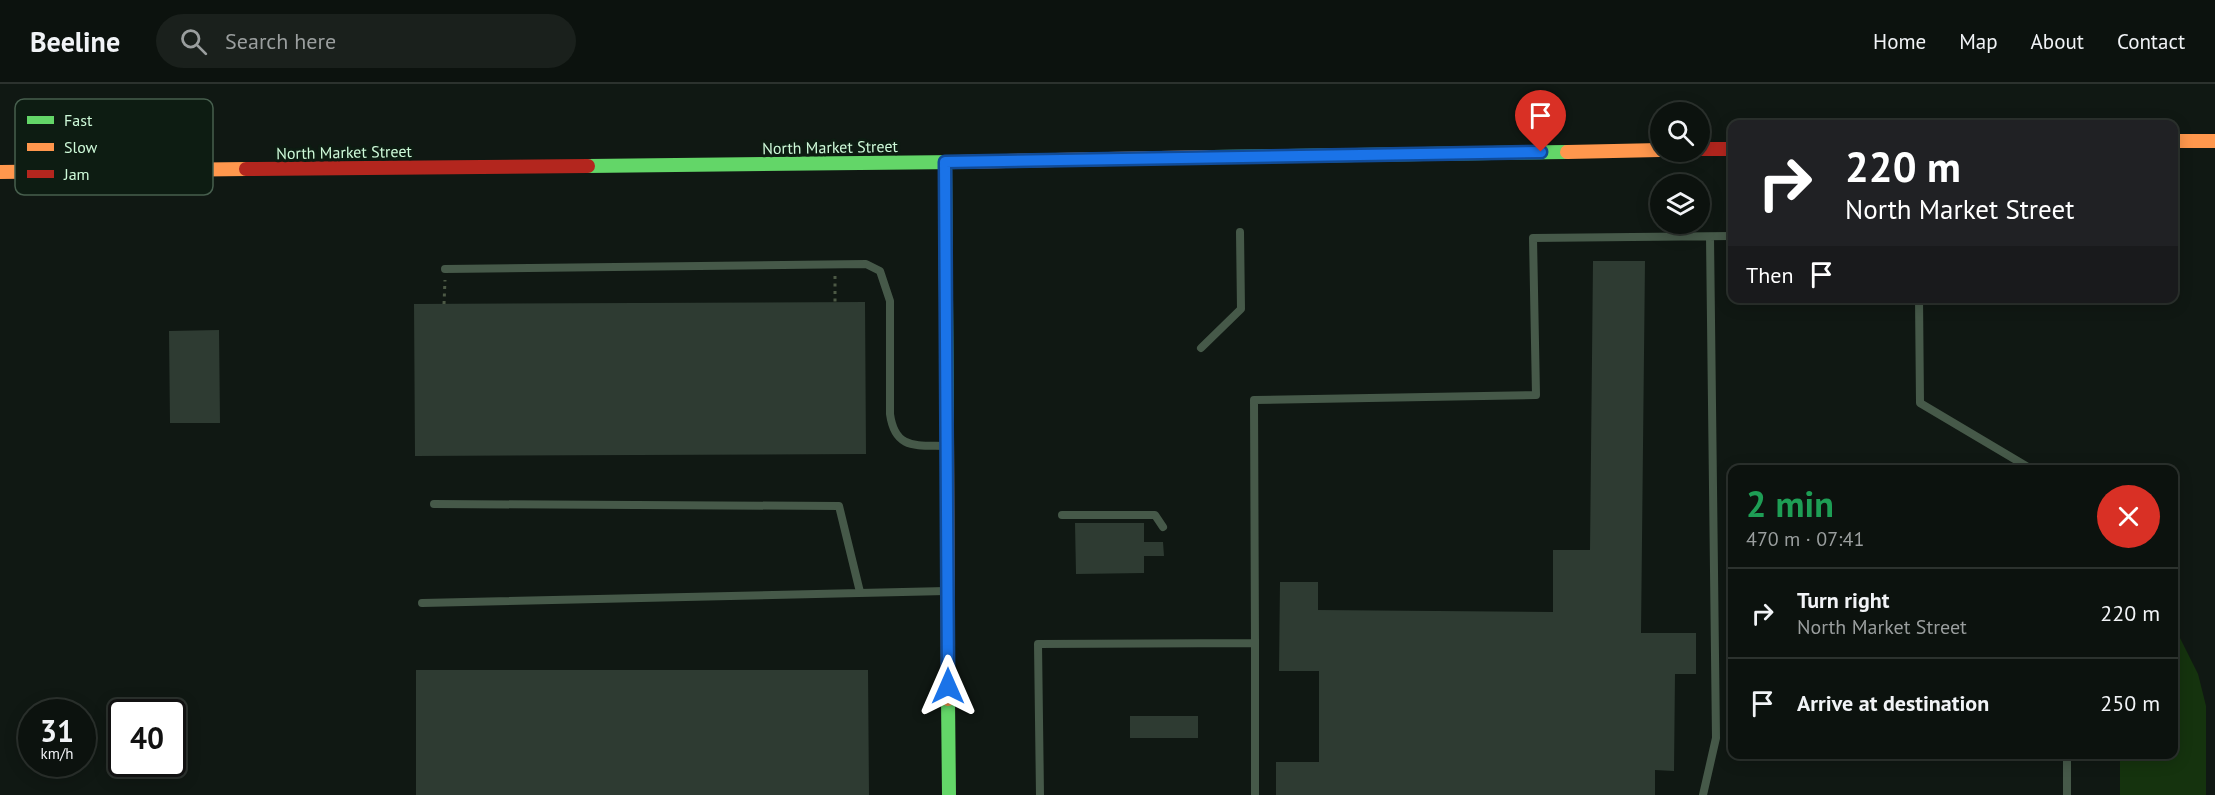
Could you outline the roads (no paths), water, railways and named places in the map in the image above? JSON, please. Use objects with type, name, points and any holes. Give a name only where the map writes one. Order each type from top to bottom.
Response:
[{"type":"main road","points":[[2178,141],[2215,141]]},
{"type":"main road","points":[[1710,149],[1728,149]]},
{"type":"main road","name":"North Market Street","points":[[213,170],[945,162],[1650,150]]},
{"type":"main road","points":[[945,162],[949,795]]},
{"type":"main road","name":"North Market Street","points":[[0,172],[15,172]]},
{"type":"lane","points":[[1201,348],[1241,309],[1240,232]]},
{"type":"lane","points":[[1256,795],[1254,400],[1536,395],[1533,238],[1728,236]]},
{"type":"lane","points":[[1703,795],[1716,738],[1710,237]]},
{"type":"lane","points":[[445,269],[866,264],[879,271],[890,301],[892,429],[902,441],[908,443],[948,446]]},
{"type":"lane","points":[[1919,303],[1920,403],[2025,465]]},
{"type":"lane","points":[[434,504],[839,506],[860,591]]},
{"type":"lane","points":[[1062,515],[1155,515],[1163,527]]},
{"type":"lane","points":[[422,603],[860,591],[947,591]]},
{"type":"lane","points":[[1040,795],[1038,644],[1255,643]]},
{"type":"lane","points":[[2067,759],[2067,795]]}]
